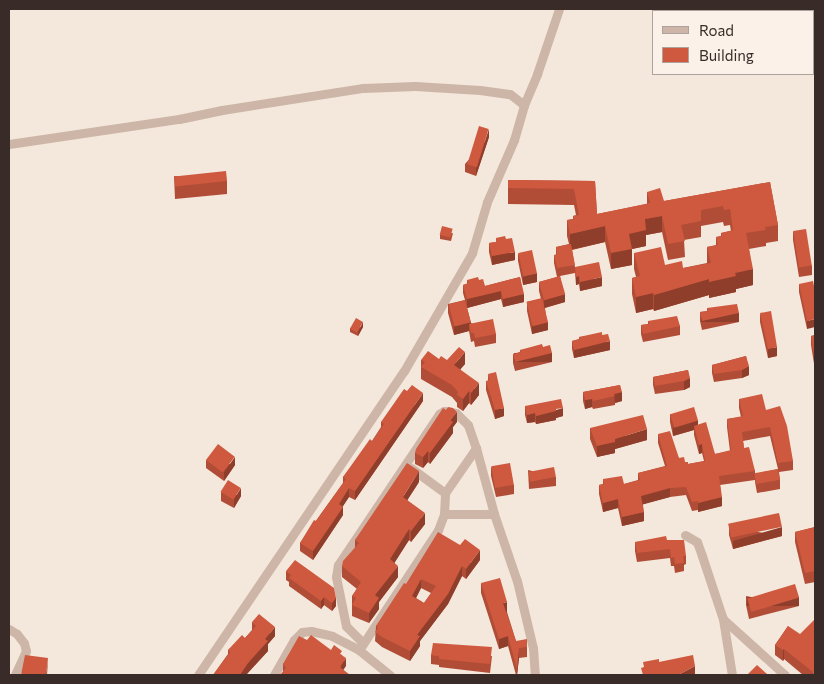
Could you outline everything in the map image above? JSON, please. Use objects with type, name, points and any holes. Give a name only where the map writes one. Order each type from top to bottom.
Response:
[{"type":"street","points":[[198,675],[404,371],[472,253],[487,202],[514,140],[524,105],[559,9]]},
{"type":"street","points":[[9,144],[179,119],[364,88],[415,86],[480,90],[510,94],[524,105]]},
{"type":"street","points":[[390,675],[361,647],[346,626],[336,577],[338,566],[438,414],[444,410],[456,413],[468,425],[476,448],[494,514],[522,600],[533,648],[535,675]]},
{"type":"street","points":[[361,647],[438,530],[444,514],[445,493],[476,448]]},
{"type":"street","points":[[405,464],[445,493]]},
{"type":"street","points":[[444,514],[494,514]]},
{"type":"street","points":[[685,535],[697,542],[723,619],[732,675]]},
{"type":"street","points":[[723,619],[785,675]]},
{"type":"street","points":[[9,629],[17,634],[24,643],[26,651],[15,675]]},
{"type":"street","points":[[274,675],[294,640],[302,632],[311,631],[332,636],[361,647]]},
{"type":"building","points":[[479,126],[489,129],[477,167],[467,164]]},
{"type":"building","points":[[226,171],[227,181],[175,186],[174,176]]},
{"type":"building","points":[[508,180],[595,181],[597,214],[650,203],[647,192],[660,188],[664,201],[770,182],[778,225],[765,227],[766,230],[746,233],[753,269],[735,273],[736,276],[709,282],[709,279],[654,295],[653,293],[636,297],[632,278],[640,276],[634,253],[661,247],[665,265],[682,261],[683,268],[711,263],[707,247],[718,245],[716,237],[722,236],[721,233],[733,230],[730,209],[724,210],[723,206],[701,210],[701,221],[681,225],[685,241],[668,244],[662,216],[645,219],[646,230],[629,234],[632,249],[611,253],[605,226],[570,234],[567,220],[574,219],[573,216],[579,215],[574,189],[508,188]]},
{"type":"building","points":[[442,226],[453,229],[450,238],[440,235]]},
{"type":"building","points":[[806,229],[812,266],[799,268],[793,231]]},
{"type":"building","points":[[505,236],[506,239],[512,238],[515,252],[492,256],[489,243],[496,242],[496,238]]},
{"type":"building","points":[[571,244],[575,265],[557,268],[554,255],[557,254],[556,247]]},
{"type":"building","points":[[532,250],[537,273],[523,276],[518,253]]},
{"type":"building","points":[[599,262],[602,277],[580,282],[579,276],[576,277],[575,267]]},
{"type":"building","points":[[560,276],[565,294],[544,300],[539,282]]},
{"type":"building","points":[[478,277],[479,280],[483,279],[485,286],[520,277],[524,294],[503,299],[501,291],[467,299],[463,285],[468,283],[467,280]]},
{"type":"building","points":[[813,281],[815,319],[807,321],[799,284]]},
{"type":"building","points":[[542,298],[548,322],[533,326],[526,302]]},
{"type":"building","points":[[465,300],[471,322],[455,327],[449,304]]},
{"type":"building","points":[[737,304],[739,313],[702,321],[700,312],[708,311],[707,308]]},
{"type":"building","points":[[771,311],[777,347],[768,349],[760,313]]},
{"type":"building","points":[[677,316],[680,326],[643,334],[641,325],[649,324],[648,321]]},
{"type":"building","points":[[356,318],[363,322],[357,332],[350,328]]},
{"type":"building","points":[[493,319],[496,334],[475,338],[474,333],[471,333],[469,324]]},
{"type":"building","points":[[602,332],[602,335],[608,334],[610,341],[574,350],[572,341],[580,339],[579,337]]},
{"type":"building","points":[[815,335],[815,361],[811,336]]},
{"type":"building","points":[[542,344],[543,347],[550,345],[552,353],[515,362],[513,354]]},
{"type":"building","points":[[459,347],[465,352],[454,365],[479,383],[463,399],[457,395],[458,392],[452,385],[421,367],[425,362],[421,360],[428,351],[439,359],[441,356],[447,360]]},
{"type":"building","points":[[746,356],[749,366],[742,370],[714,374],[712,365]]},
{"type":"building","points":[[688,370],[690,378],[684,381],[655,386],[653,377]]},
{"type":"building","points":[[496,372],[504,408],[495,410],[486,381],[489,380],[488,374]]},
{"type":"building","points":[[412,385],[423,393],[355,491],[349,488],[339,504],[343,507],[313,551],[300,543],[314,520],[316,521],[346,479],[343,477],[370,439],[372,441],[384,424],[381,422],[404,389],[407,391]]},
{"type":"building","points":[[620,385],[622,392],[614,394],[615,396],[593,401],[592,399],[585,400],[583,392]]},
{"type":"building","points":[[762,394],[766,410],[780,406],[787,426],[793,461],[778,463],[770,427],[742,432],[744,448],[749,447],[755,471],[719,476],[722,497],[698,503],[698,501],[692,502],[686,487],[670,488],[641,496],[644,512],[622,517],[618,499],[603,503],[599,485],[604,484],[603,479],[622,476],[624,484],[640,480],[638,473],[667,466],[658,434],[670,431],[679,458],[684,457],[685,462],[688,462],[688,464],[705,461],[702,444],[699,445],[694,426],[706,422],[715,454],[731,450],[727,419],[743,416],[739,399]]},
{"type":"building","points":[[561,399],[563,408],[536,416],[535,413],[527,415],[525,406]]},
{"type":"building","points":[[448,407],[453,408],[457,412],[450,420],[453,422],[430,453],[428,451],[423,457],[415,453],[443,408],[446,410]]},
{"type":"building","points":[[694,407],[698,420],[674,428],[670,414]]},
{"type":"building","points":[[643,415],[647,429],[615,439],[615,442],[597,446],[590,428]]},
{"type":"building","points":[[218,444],[235,457],[223,473],[206,460]]},
{"type":"building","points":[[407,463],[419,471],[403,497],[425,513],[411,531],[409,529],[390,559],[398,566],[375,595],[379,598],[369,613],[352,605],[356,598],[352,596],[361,582],[342,566],[343,561],[359,543],[355,540]]},
{"type":"building","points":[[510,463],[514,485],[495,488],[491,466]]},
{"type":"building","points":[[554,467],[556,477],[530,482],[528,472]]},
{"type":"building","points":[[778,469],[780,480],[756,484],[754,473]]},
{"type":"building","points":[[228,480],[241,488],[233,500],[221,492]]},
{"type":"building","points":[[779,513],[782,527],[731,538],[728,524]]},
{"type":"building","points":[[815,527],[815,571],[805,573],[795,532]]},
{"type":"building","points":[[438,532],[460,545],[465,539],[480,550],[466,569],[462,566],[448,594],[417,635],[420,636],[410,651],[375,632],[378,628],[376,626],[404,583],[406,584]],"holes":[[[421,579],[436,586],[424,603],[412,596]]]},
{"type":"building","points":[[666,536],[667,540],[684,540],[686,556],[683,556],[684,563],[675,564],[674,557],[671,558],[670,549],[637,553],[635,542]]},
{"type":"building","points":[[295,560],[334,588],[336,598],[332,603],[324,597],[321,601],[289,578],[291,575],[286,571]]},
{"type":"building","points":[[500,578],[507,602],[503,603],[516,641],[527,639],[527,647],[519,648],[517,669],[508,636],[499,639],[481,583]]},
{"type":"building","points":[[795,584],[799,597],[751,612],[747,599]]},
{"type":"building","points":[[259,614],[275,627],[265,639],[268,641],[247,664],[240,675],[213,675],[230,652],[228,650],[242,635],[245,638],[256,626],[252,622]]},
{"type":"building","points":[[814,620],[815,673],[784,649],[775,645],[788,626],[800,634]]},
{"type":"building","points":[[311,635],[331,650],[334,645],[342,651],[340,654],[346,658],[340,667],[350,675],[280,675],[286,668],[283,664],[299,636],[307,640]]},
{"type":"building","points":[[433,643],[492,647],[490,664],[439,659],[439,656],[431,655]]},
{"type":"building","points":[[25,655],[48,658],[46,675],[21,675]]},
{"type":"building","points":[[693,655],[695,666],[678,675],[643,675],[641,668],[644,667],[643,662],[659,659],[659,662]]},
{"type":"building","points":[[757,665],[767,674],[747,675]]},
{"type":"building","points":[[411,674],[432,675],[411,675]]}]
